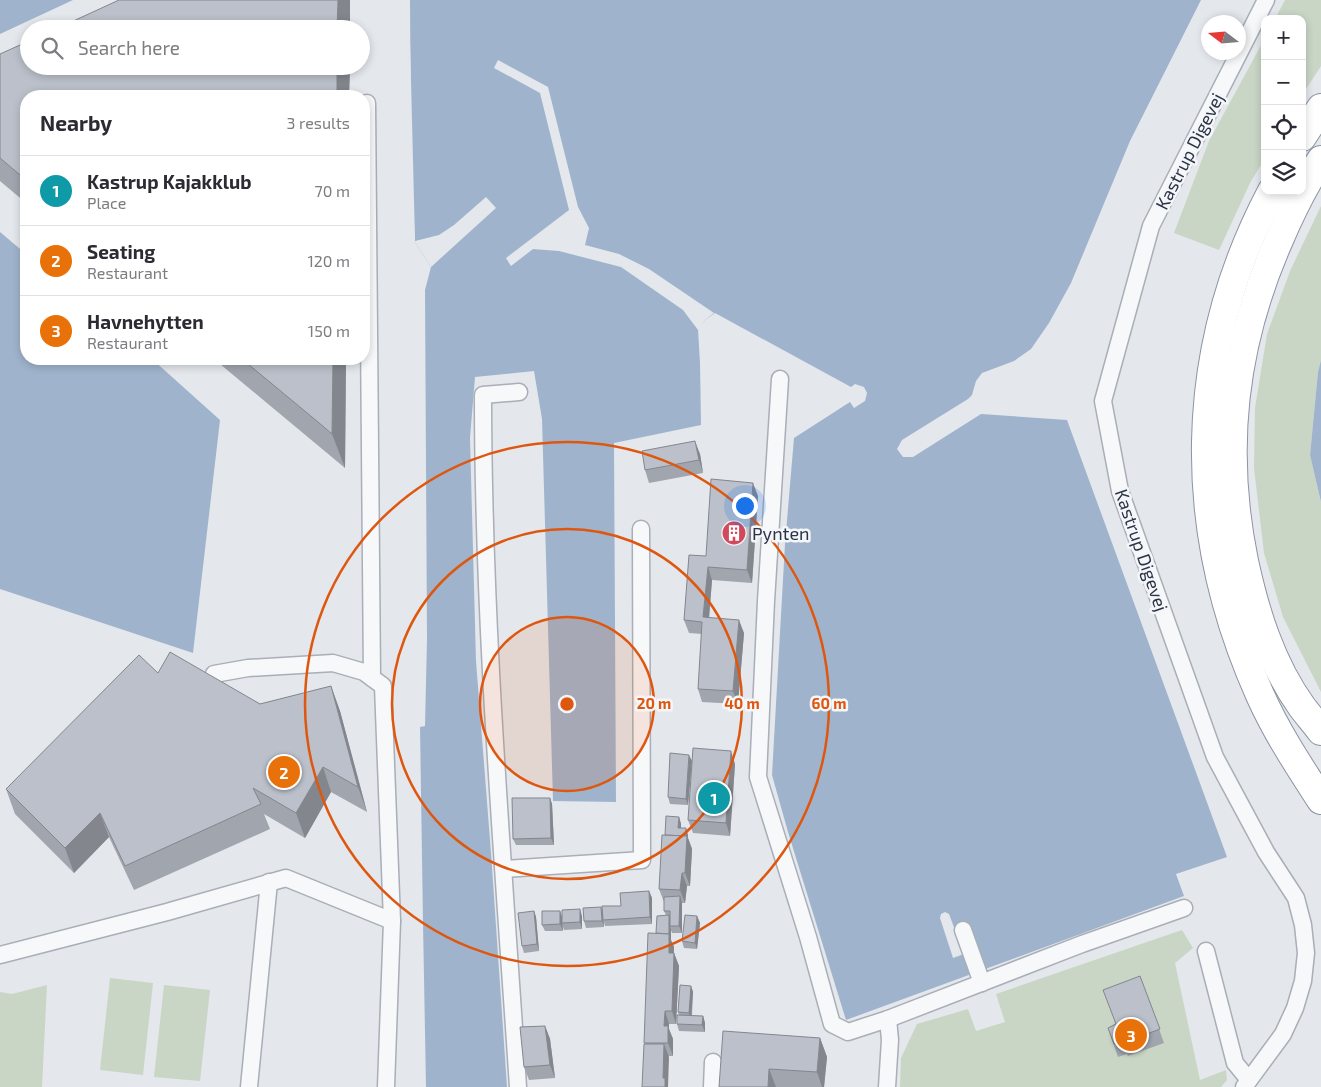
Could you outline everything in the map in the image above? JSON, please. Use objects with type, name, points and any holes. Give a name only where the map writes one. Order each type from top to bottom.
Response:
[{"type":"highway","points":[[1306,132],[1321,108]]},
{"type":"highway","points":[[1321,160],[1288,220],[1267,267],[1255,301],[1241,360],[1233,420],[1232,450],[1240,542],[1259,619],[1277,664],[1290,688],[1321,731]]},
{"type":"highway","points":[[1270,195],[1258,217],[1242,257],[1217,340],[1206,415],[1207,501],[1217,566],[1227,607],[1240,647],[1261,697],[1289,751],[1321,800]]},
{"type":"lane","name":"Kastrup Digevej","points":[[1246,1084],[1283,1034],[1296,1008],[1303,981],[1306,953],[1303,925],[1296,898],[1266,852],[1215,757],[1120,491],[1103,401],[1151,226],[1266,0]]},
{"type":"lane","points":[[369,365],[372,678]]},
{"type":"lane","points":[[780,379],[766,601],[758,777],[808,937],[832,1024],[848,1032],[888,1020],[1082,944],[1184,908]]},
{"type":"lane","points":[[518,392],[483,395],[483,464],[491,689],[518,1087]]},
{"type":"lane","points":[[504,869],[642,860],[641,529]]},
{"type":"lane","points":[[214,674],[248,668],[332,663],[364,672],[383,686],[392,921],[386,1087]]},
{"type":"lane","points":[[0,955],[167,912],[286,878],[392,921]]},
{"type":"lane","points":[[249,1087],[269,882]]},
{"type":"lane","points":[[962,930],[982,983]]},
{"type":"lane","points":[[1206,951],[1236,1063],[1246,1084]]},
{"type":"lane","points":[[887,1087],[890,1040],[888,1020]]},
{"type":"lane","points":[[712,1087],[713,1062]]},
{"type":"green space","points":[[1285,0],[1321,0],[1321,66],[1306,89],[1306,15],[1277,15]]},
{"type":"green space","points":[[1261,45],[1261,165],[1250,183],[1219,250],[1174,233],[1209,141]]},
{"type":"green space","points":[[1321,206],[1321,360],[1318,372],[1310,455],[1321,502],[1321,692],[1283,617],[1264,553],[1254,468],[1255,408],[1267,334],[1290,271]]},
{"type":"green space","points":[[1182,930],[1193,948],[1175,963],[1200,1080],[1226,1070],[1227,1080],[1221,1087],[900,1087],[901,1058],[917,1024],[968,1009],[976,1031],[1005,1022],[996,994]]},
{"type":"green space","points":[[110,978],[153,983],[143,1075],[100,1070]]},
{"type":"green space","points":[[47,985],[42,1087],[0,1087],[0,992],[12,994]]},
{"type":"green space","points":[[164,985],[210,990],[200,1081],[154,1077]]},
{"type":"water","points":[[0,0],[84,0],[42,20],[20,20],[20,30],[0,40]]},
{"type":"water","points":[[410,0],[1201,0],[1130,141],[1071,283],[1049,323],[1031,349],[1014,361],[982,373],[976,381],[972,395],[968,399],[902,440],[897,449],[903,457],[913,457],[981,414],[1067,420],[1227,857],[1176,874],[1184,896],[846,1020],[772,775],[785,544],[794,438],[850,402],[854,408],[865,401],[867,393],[864,387],[855,384],[851,387],[715,313],[705,320],[698,329],[701,425],[614,443],[616,802],[553,801],[542,419],[534,371],[475,377],[470,438],[476,661],[507,1087],[426,1087],[420,727],[425,726],[427,639],[425,290],[431,267],[415,242],[411,158]]},
{"type":"water","points":[[0,232],[20,249],[20,365],[159,365],[220,420],[193,653],[0,589]]},
{"type":"water","points":[[1321,360],[1321,502],[1310,455],[1318,372]]},
{"type":"pier","points":[[73,0],[86,0],[47,20],[30,20]]},
{"type":"pier","points":[[408,0],[415,241],[439,235],[454,225],[486,197],[496,208],[431,267],[415,242],[412,236],[409,158]]},
{"type":"pier","points":[[20,25],[20,33],[0,42],[0,34]]},
{"type":"pier","points":[[498,60],[548,87],[578,207],[589,228],[585,245],[619,254],[649,269],[714,313],[705,320],[698,330],[683,310],[621,267],[559,251],[533,249],[511,266],[506,258],[569,210],[540,93],[494,68]]},
{"type":"pier","points":[[945,912],[949,914],[964,954],[953,958],[940,918],[941,914]]},
{"type":"building","points":[[119,0],[338,0],[337,20],[76,20]]},
{"type":"building","points":[[20,45],[20,75],[337,75],[337,90],[20,90],[20,175],[0,158],[0,54]]},
{"type":"building","points":[[249,365],[333,365],[332,434]]},
{"type":"building","points":[[695,441],[699,460],[645,470],[642,451]]},
{"type":"building","points":[[711,479],[753,483],[747,570],[708,567],[703,617],[739,620],[733,691],[698,689],[702,622],[684,620],[689,555],[706,556]]},
{"type":"building","points":[[170,652],[260,704],[331,686],[358,787],[323,767],[296,813],[253,788],[261,804],[125,866],[100,813],[65,848],[6,789],[139,655],[158,673]]},
{"type":"building","points":[[693,748],[731,751],[726,823],[688,820]]},
{"type":"building","points":[[670,753],[689,755],[686,799],[668,797]]},
{"type":"building","points":[[512,798],[550,798],[551,838],[513,839]]},
{"type":"building","points":[[666,816],[679,817],[678,828],[686,828],[685,836],[665,835]]},
{"type":"building","points":[[662,835],[687,836],[685,873],[682,873],[680,890],[659,889]]},
{"type":"building","points":[[649,891],[650,917],[603,920],[602,906],[621,906],[620,893]]},
{"type":"building","points":[[680,896],[679,926],[670,926],[670,911],[664,911],[664,897]]},
{"type":"building","points":[[601,907],[602,921],[584,921],[583,908]]},
{"type":"building","points":[[580,909],[580,922],[562,923],[562,910]]},
{"type":"building","points":[[534,911],[537,944],[522,946],[518,913]]},
{"type":"building","points":[[542,911],[560,911],[560,924],[542,925]]},
{"type":"building","points":[[669,915],[669,934],[656,933],[657,916]]},
{"type":"building","points":[[685,915],[697,916],[695,943],[682,941]]},
{"type":"building","points":[[648,933],[669,934],[669,953],[674,953],[672,1011],[665,1011],[664,1026],[668,1026],[668,1043],[644,1043]]},
{"type":"building","points":[[1140,976],[1160,1029],[1123,1043],[1122,1041],[1114,1044],[1108,1028],[1116,1024],[1103,990]]},
{"type":"building","points":[[680,985],[691,986],[689,1013],[678,1012]]},
{"type":"building","points":[[677,1015],[703,1016],[702,1025],[677,1024]]},
{"type":"building","points":[[545,1026],[550,1065],[524,1067],[520,1027]]},
{"type":"building","points":[[723,1031],[820,1038],[817,1072],[769,1069],[768,1087],[719,1087]]},
{"type":"building","points":[[644,1044],[664,1044],[663,1078],[665,1078],[665,1087],[642,1087]]},
{"type":"place","name":"Pynten","points":[[734,533]]},
{"type":"place","name":"Seating","points":[[284,772]]},
{"type":"place","name":"Kastrup Kajakklub","points":[[714,798]]},
{"type":"place","name":"Havnehytten","points":[[1131,1035]]}]
